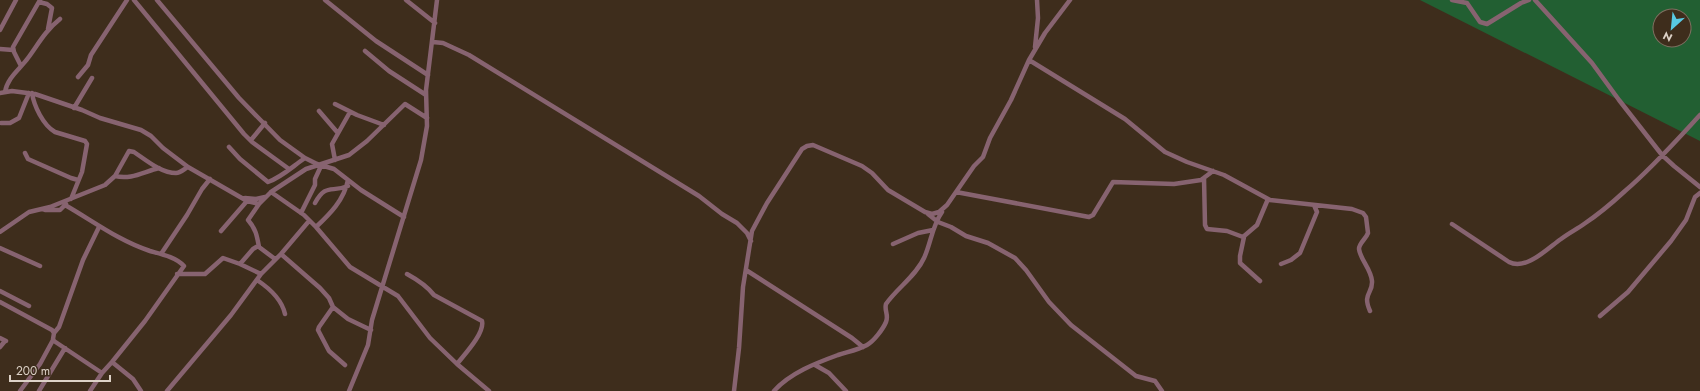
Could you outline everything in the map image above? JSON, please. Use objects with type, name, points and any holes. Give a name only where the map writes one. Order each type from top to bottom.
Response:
[{"type":"street","points":[[0,30],[16,0]]},
{"type":"street","points":[[78,78],[88,65],[91,55],[127,0]]},
{"type":"street","points":[[134,0],[232,120],[251,140],[289,169]]},
{"type":"street","points":[[158,0],[239,98],[280,140],[305,158],[319,165],[331,167],[350,182],[404,217]]},
{"type":"street","points":[[325,0],[376,41],[428,75]]},
{"type":"street","points":[[406,0],[435,23]]},
{"type":"street","points":[[349,391],[368,344],[372,320],[422,160],[427,118],[426,95],[437,0]]},
{"type":"street","points":[[1035,48],[1038,18],[1037,0]]},
{"type":"street","points":[[774,391],[790,377],[829,358],[863,347],[871,342],[886,323],[888,315],[885,308],[886,304],[923,259],[930,245],[936,221],[974,166],[983,157],[990,138],[1011,100],[1035,48],[1070,0]]},
{"type":"street","points":[[1452,0],[1467,3],[1480,22],[1487,24],[1521,3],[1529,0]]},
{"type":"street","points":[[1535,0],[1592,63],[1662,155],[1700,187]]},
{"type":"street","points":[[21,66],[13,50],[16,41],[40,1],[52,8],[48,29]]},
{"type":"street","points":[[60,19],[48,29],[7,83],[2,92],[30,93],[144,132],[188,167],[210,179],[223,189],[247,202],[259,204]]},
{"type":"street","points":[[433,42],[442,43],[469,55],[695,193],[737,223],[747,233],[751,241]]},
{"type":"street","points":[[0,49],[13,50]]},
{"type":"street","points":[[365,51],[389,71],[426,95]]},
{"type":"street","points":[[1029,60],[1126,119],[1161,149],[1187,162],[1228,176],[1273,201],[1352,209],[1364,214],[1368,233],[1359,248],[1370,270],[1372,282],[1366,301],[1370,311]]},
{"type":"street","points":[[74,108],[92,78]]},
{"type":"street","points":[[1,123],[10,122],[19,118],[30,93]]},
{"type":"street","points":[[30,93],[38,112],[51,130],[86,141],[86,152],[78,180],[68,202]]},
{"type":"street","points":[[335,104],[350,112],[384,125]]},
{"type":"street","points":[[274,259],[262,251],[258,246],[257,232],[248,220],[265,197],[299,172],[350,155],[367,141],[405,104],[427,118]]},
{"type":"street","points":[[319,111],[337,132]]},
{"type":"street","points":[[335,160],[331,147],[337,132],[350,112]]},
{"type":"street","points":[[1452,224],[1509,262],[1516,265],[1523,264],[1546,250],[1603,210],[1636,181],[1700,115]]},
{"type":"street","points":[[251,140],[265,123]]},
{"type":"street","points":[[734,391],[739,348],[743,287],[755,225],[800,152],[804,148],[811,145],[828,150],[862,166],[872,173],[888,190],[928,214],[936,221],[954,228],[966,236],[988,243],[1016,258],[1024,266],[1049,302],[1071,325],[1136,376],[1155,381],[1162,391]]},
{"type":"street","points":[[229,148],[267,182],[280,177],[305,158]]},
{"type":"street","points":[[0,232],[24,214],[33,210],[68,202],[105,185],[115,176],[127,153],[131,151],[159,168],[177,173],[188,167]]},
{"type":"street","points":[[25,153],[28,159],[78,180]]},
{"type":"street","points":[[301,213],[314,185],[319,165]]},
{"type":"street","points":[[115,176],[122,178],[134,176],[159,168]]},
{"type":"street","points":[[956,192],[1089,217],[1093,215],[1113,182],[1167,184],[1204,178],[1213,171]]},
{"type":"street","points":[[1204,178],[1206,228],[1230,232],[1242,238],[1244,237]]},
{"type":"street","points":[[161,254],[210,179]]},
{"type":"street","points":[[316,227],[337,205],[350,182]]},
{"type":"street","points":[[315,203],[325,190],[347,186]]},
{"type":"street","points":[[271,192],[301,213],[316,227],[348,265],[382,286],[402,301],[430,338],[457,364],[489,391]]},
{"type":"street","points":[[1600,316],[1628,292],[1666,246],[1683,224],[1695,197],[1700,193]]},
{"type":"street","points":[[242,198],[256,199],[265,197]]},
{"type":"street","points":[[1260,281],[1240,264],[1240,256],[1244,237],[1257,225],[1268,199]]},
{"type":"street","points":[[68,202],[99,227],[136,246],[161,254],[184,265],[145,321],[102,373],[90,391]]},
{"type":"street","points":[[221,231],[247,202]]},
{"type":"street","points":[[1281,264],[1291,260],[1301,252],[1317,212],[1314,205]]},
{"type":"street","points":[[928,214],[934,214],[943,210]]},
{"type":"street","points":[[167,391],[231,315],[261,274],[274,259],[281,254],[309,221]]},
{"type":"street","points":[[20,391],[40,364],[53,340],[54,333],[59,327],[83,260],[99,227]]},
{"type":"street","points":[[893,244],[918,232],[933,230]]},
{"type":"street","points":[[240,264],[255,247],[258,246]]},
{"type":"street","points":[[0,248],[40,266]]},
{"type":"street","points":[[281,254],[320,288],[329,298],[333,307],[348,319],[371,330]]},
{"type":"street","points":[[177,274],[204,274],[222,258],[240,264],[261,274]]},
{"type":"street","points":[[746,270],[852,338],[863,347]]},
{"type":"street","points":[[407,274],[421,282],[431,290],[434,295],[482,321],[483,328],[457,364]]},
{"type":"street","points":[[256,280],[269,289],[281,302],[285,314]]},
{"type":"street","points":[[0,291],[29,306]]},
{"type":"street","points":[[0,302],[52,330],[54,333]]},
{"type":"street","points":[[333,307],[318,327],[318,330],[329,351],[345,364]]},
{"type":"street","points":[[0,338],[6,342],[5,341],[0,347]]},
{"type":"street","points":[[53,340],[102,373]]},
{"type":"street","points":[[39,391],[65,348]]},
{"type":"street","points":[[112,362],[133,378],[141,391]]},
{"type":"street","points":[[815,365],[829,373],[846,391]]},
{"type":"green space","points":[[1420,0],[1700,0],[1700,141]]}]
